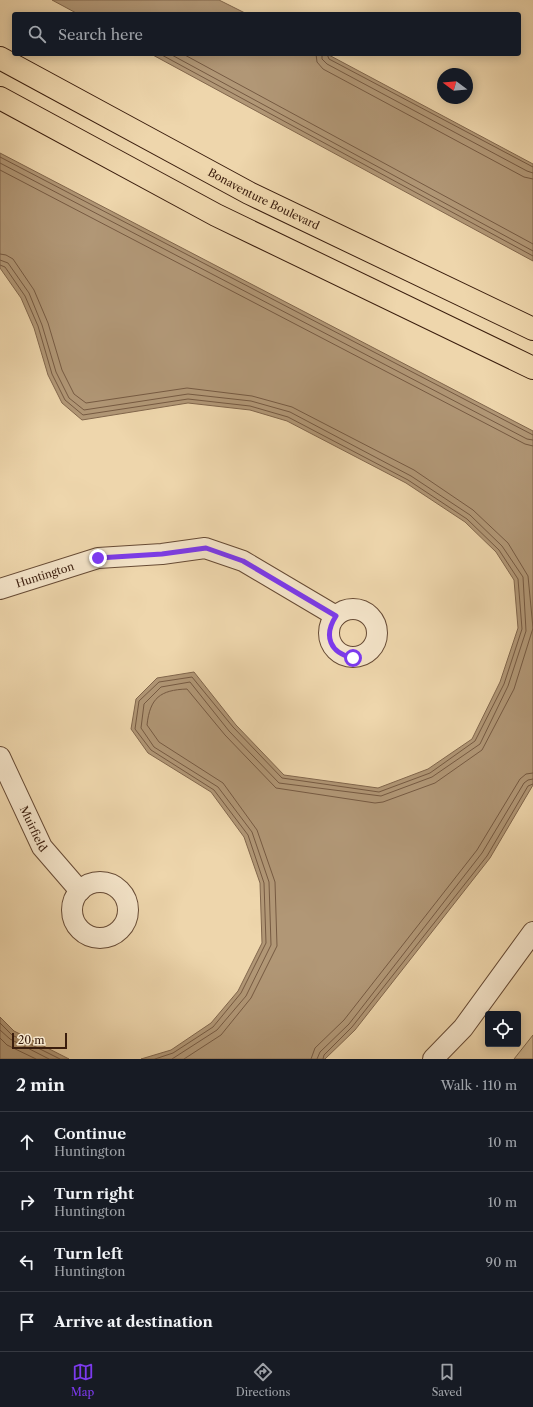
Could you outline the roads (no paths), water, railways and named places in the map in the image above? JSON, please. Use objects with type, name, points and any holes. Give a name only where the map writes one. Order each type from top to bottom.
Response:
[{"type":"main road","name":"Bonaventure Boulevard","points":[[0,58],[249,193],[533,329]]},
{"type":"main road","points":[[0,98],[216,216],[533,368]]},
{"type":"street","name":"Huntington","points":[[0,589],[98,558],[162,554],[206,548],[243,561],[336,616]]},
{"type":"street","name":"Muirfield","points":[[0,757],[42,847],[80,891]]},
{"type":"street","points":[[433,1059],[462,1028],[533,932]]},
{"type":"water","points":[[52,0],[219,0],[243,12],[74,12]]},
{"type":"water","points":[[155,56],[331,56],[533,164],[533,261]]},
{"type":"water","points":[[0,153],[533,431],[533,785],[490,858],[355,1030],[325,1059],[141,1059],[171,1050],[211,1023],[238,991],[262,943],[260,883],[244,837],[211,792],[148,753],[131,729],[136,699],[157,678],[194,672],[236,725],[284,775],[378,788],[428,769],[472,739],[500,682],[518,628],[514,580],[496,552],[465,522],[406,483],[287,421],[250,410],[188,403],[82,420],[62,403],[48,375],[34,328],[21,298],[0,268]]},
{"type":"water","points":[[0,1017],[14,1031],[69,1059],[0,1059]]}]
